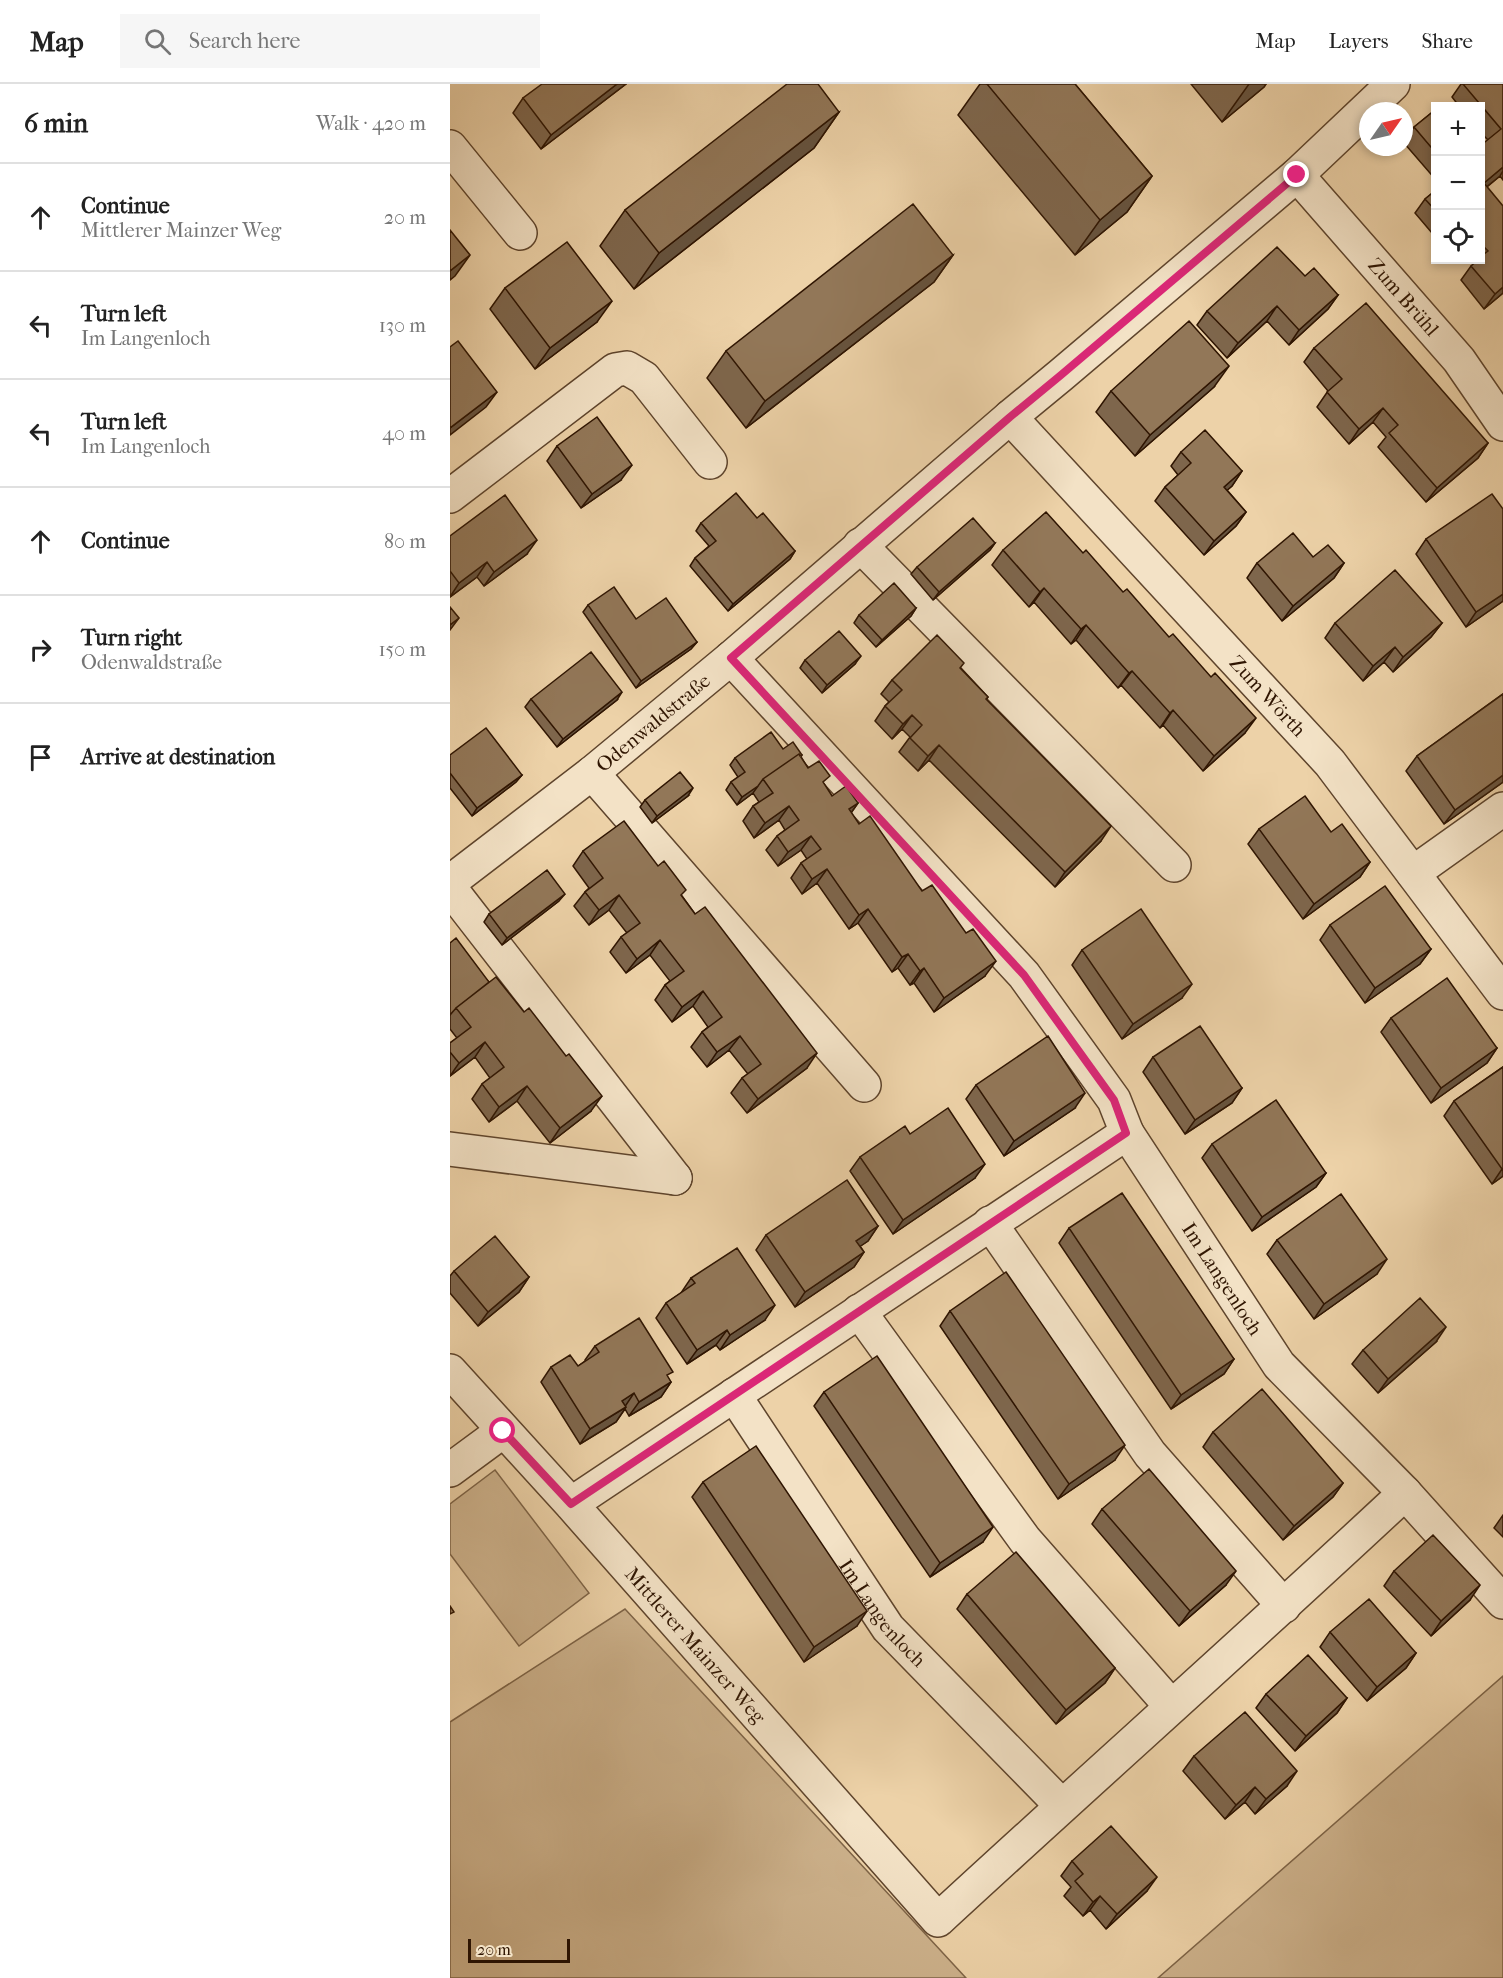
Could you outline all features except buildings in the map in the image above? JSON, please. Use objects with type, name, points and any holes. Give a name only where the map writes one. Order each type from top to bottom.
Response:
[{"type":"street","name":"Odenwaldstraße","points":[[450,882],[592,773],[731,658],[860,545],[1297,175],[1393,84]]},
{"type":"street","points":[[450,147],[520,234]]},
{"type":"street","name":"Zum Brühl","points":[[1297,175],[1459,360],[1503,424]]},
{"type":"street","points":[[450,496],[615,370],[627,368],[644,378],[710,462]]},
{"type":"street","name":"Zum Wörth","points":[[1010,417],[1330,763],[1503,993]]},
{"type":"street","points":[[860,545],[1174,865]]},
{"type":"street","name":"Im Langenloch","points":[[731,658],[1024,975],[1114,1100],[1126,1133],[1279,1365],[1406,1493],[1503,1602]]},
{"type":"street","points":[[592,773],[864,1085]]},
{"type":"street","points":[[1413,873],[1503,809]]},
{"type":"street","points":[[450,888],[675,1178],[450,1149]]},
{"type":"street","points":[[571,1504],[1126,1133]]},
{"type":"street","points":[[990,1223],[1150,1454],[1284,1606]]},
{"type":"street","points":[[859,1311],[1025,1540],[1171,1706]]},
{"type":"street","name":"Mittlerer Mainzer Weg","points":[[450,1371],[571,1504],[938,1920],[1062,1806]]},
{"type":"street","name":"Im Langenloch","points":[[734,1395],[888,1628],[1062,1806]]},
{"type":"street","points":[[450,1470],[503,1431]]},
{"type":"street","points":[[1062,1806],[1406,1493]]},
{"type":"shaded area","points":[[495,1470],[589,1593],[519,1646],[450,1554],[450,1504]]},
{"type":"shaded area","points":[[625,1609],[966,1978],[450,1978],[450,1722]]},
{"type":"shaded area","points":[[1503,1676],[1503,1978],[1158,1978]]},
{"type":"route","points":[[503,1431],[571,1504],[1126,1133],[1114,1100],[1024,975],[731,658],[860,545],[1297,175]]}]
